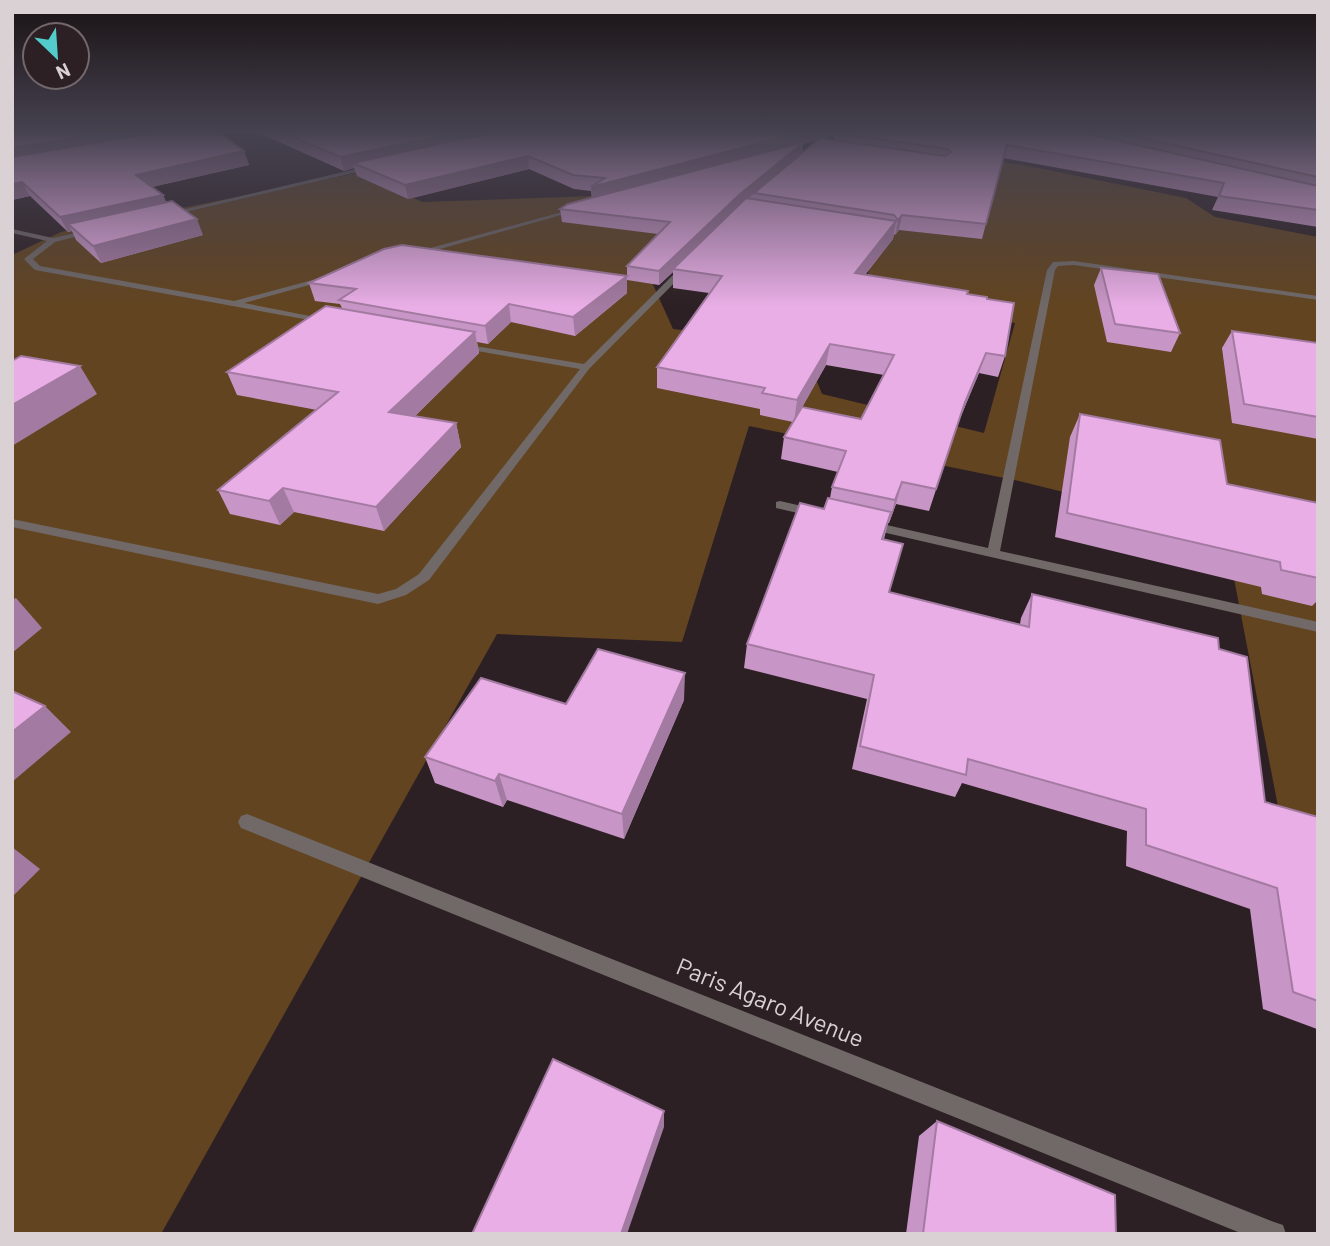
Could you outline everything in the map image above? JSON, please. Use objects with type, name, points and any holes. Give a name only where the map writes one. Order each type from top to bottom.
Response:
[{"type":"street","points":[[162,215],[272,190]]},
{"type":"street","points":[[406,256],[593,206]]},
{"type":"street","points":[[12,231],[53,240]]},
{"type":"street","points":[[94,231],[53,240],[28,258],[38,268],[341,323]]},
{"type":"street","points":[[12,523],[378,599],[401,592],[424,577],[586,367],[693,260]]},
{"type":"street","points":[[993,554],[1051,270],[1056,264],[1074,263],[1318,298]]},
{"type":"street","points":[[232,303],[339,274]]},
{"type":"street","points":[[450,343],[586,367]]},
{"type":"street","points":[[780,505],[833,517]]},
{"type":"street","points":[[860,523],[1318,627]]},
{"type":"street","name":"Paris Agaro Avenue","points":[[247,822],[1274,1234]]},
{"type":"shaded area","points":[[272,190],[396,190],[422,202],[620,195],[628,190],[669,190],[650,278],[673,329],[802,344],[822,394],[984,433],[1015,323],[863,298],[881,212],[914,190],[1147,190],[1186,198],[1215,217],[1318,237],[1318,862],[1287,853],[1225,532],[1019,481],[749,426],[682,642],[497,634],[161,1234],[12,1234],[12,255],[61,232]]},
{"type":"building","points":[[31,190],[156,190],[163,195],[60,217]]},
{"type":"building","points":[[621,190],[745,190],[659,271],[627,266],[670,222],[560,209],[568,204]]},
{"type":"building","points":[[757,190],[995,190],[986,224],[902,215],[898,220],[894,215],[754,193]]},
{"type":"building","points":[[1221,190],[1318,190],[1318,210],[1219,196]]},
{"type":"building","points":[[746,198],[896,221],[855,273],[968,291],[967,294],[1014,303],[1005,356],[986,353],[965,402],[936,489],[902,482],[895,500],[832,487],[846,451],[784,437],[802,407],[861,419],[894,355],[830,344],[797,400],[762,393],[765,388],[657,367],[722,276],[673,269]]},
{"type":"building","points":[[172,201],[197,219],[93,246],[68,224]]},
{"type":"building","points":[[402,245],[627,276],[573,317],[509,304],[485,326],[339,300],[356,289],[309,283],[384,249]]},
{"type":"building","points":[[1101,268],[1158,274],[1180,333],[1115,324]]},
{"type":"building","points":[[326,306],[475,332],[389,412],[456,423],[376,507],[283,488],[269,501],[218,490],[338,392],[227,372]]},
{"type":"building","points":[[1232,331],[1318,343],[1318,417],[1244,404]]},
{"type":"building","points":[[21,356],[80,366],[12,405],[12,361]]},
{"type":"building","points":[[1080,414],[1220,440],[1227,484],[1318,503],[1318,578],[1281,570],[1280,562],[1067,513]]},
{"type":"building","points":[[828,498],[891,512],[882,539],[903,544],[889,592],[1029,627],[1032,594],[1218,638],[1219,649],[1247,657],[1265,802],[1318,817],[1318,1001],[1293,992],[1277,888],[1146,845],[1146,809],[968,759],[966,775],[860,746],[874,675],[747,644],[800,503],[824,509]]},
{"type":"building","points":[[598,649],[685,673],[622,814],[499,774],[495,781],[425,757],[481,678],[566,704]]},
{"type":"building","points":[[12,691],[45,706],[12,732]]},
{"type":"building","points":[[553,1059],[664,1111],[621,1234],[472,1234]]},
{"type":"building","points":[[937,1121],[1115,1195],[1116,1234],[923,1234]]}]
